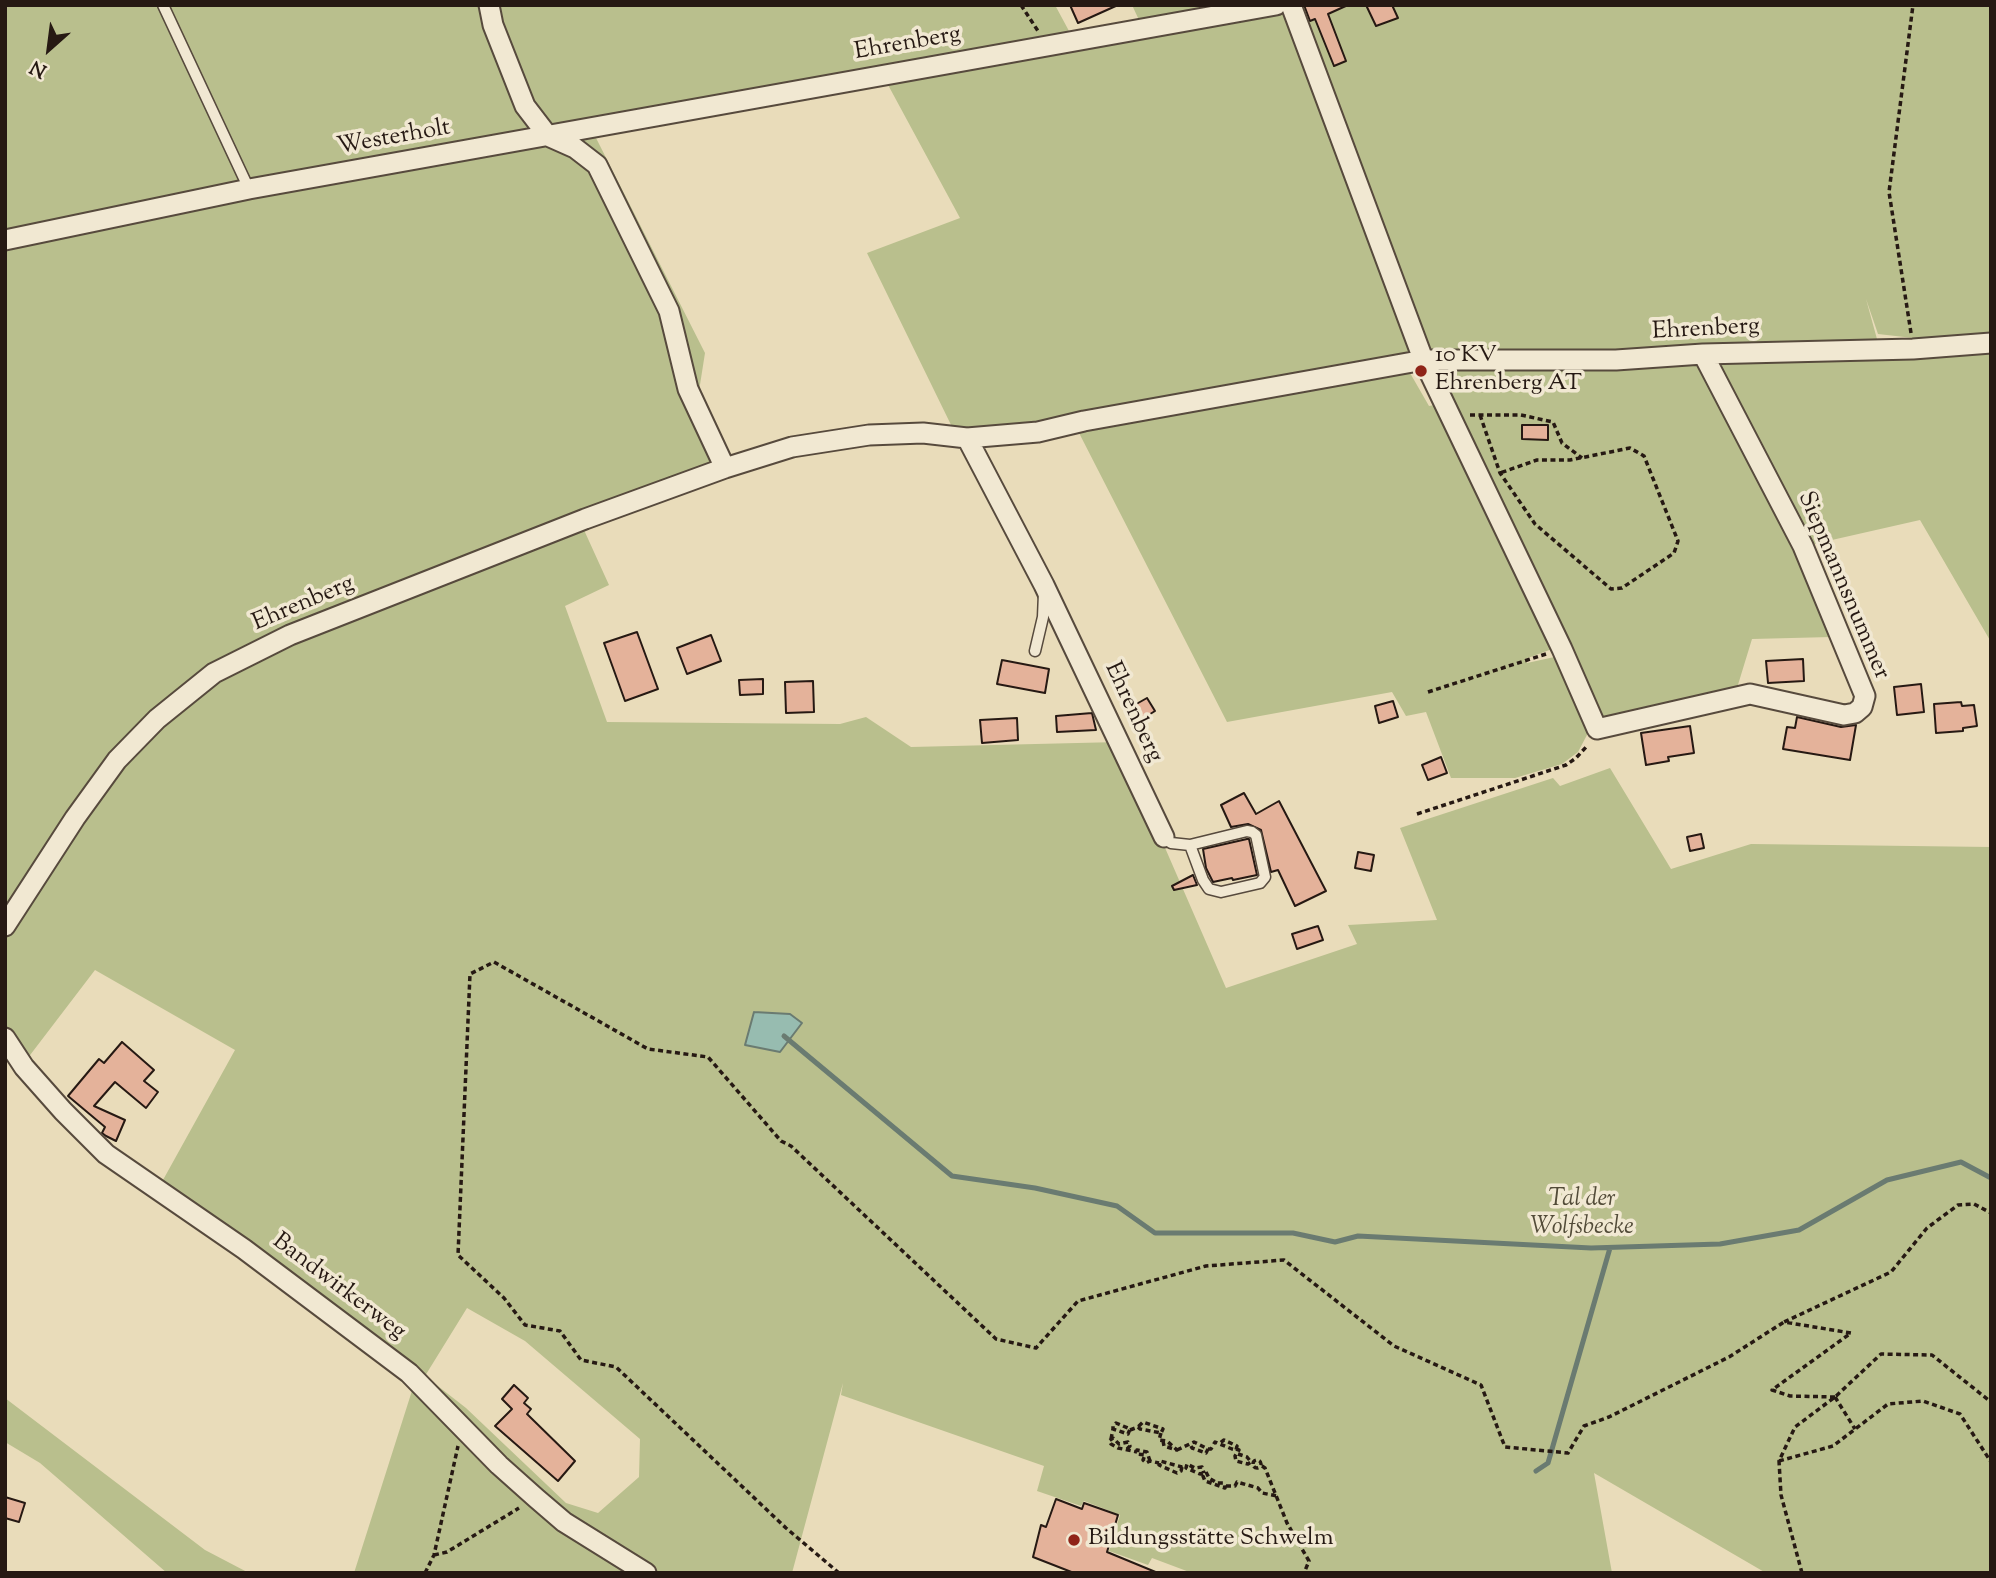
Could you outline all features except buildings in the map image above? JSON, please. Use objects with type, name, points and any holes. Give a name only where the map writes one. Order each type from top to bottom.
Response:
[{"type":"street","points":[[489,5],[525,106],[548,136],[575,148],[597,165],[669,311],[688,389],[725,468]]},
{"type":"street","name":"Ehrenberg","points":[[548,136],[1276,5]]},
{"type":"street","points":[[1291,5],[1424,360],[1562,649],[1597,729]]},
{"type":"street","name":"Westerholt","points":[[5,240],[249,189],[548,136]]},
{"type":"street","name":"Ehrenberg","points":[[5,926],[75,818],[117,761],[157,719],[214,673],[290,635],[585,519],[725,468],[792,447],[869,435],[923,433],[967,438],[1038,432],[1424,360],[1616,360],[1703,354],[1913,349],[1991,343]]},
{"type":"street","name":"Siepmannsnummer","points":[[1597,729],[1751,694],[1844,715],[1855,713],[1862,707],[1865,695],[1804,546],[1703,354]]},
{"type":"street","name":"Ehrenberg","points":[[967,438],[1044,585],[1164,837]]},
{"type":"street","name":"Bandwirkerweg","points":[[5,1038],[24,1067],[106,1154],[244,1249],[409,1373],[462,1427],[564,1522],[646,1573]]},
{"type":"lane","points":[[163,5],[249,189]]},
{"type":"lane","points":[[1035,651],[1043,617],[1044,585]]},
{"type":"lane","points":[[1252,832],[1256,835],[1265,877],[1260,883],[1221,891],[1209,889],[1190,845],[1252,832]]},
{"type":"lane","name":"Ehrenberg","points":[[1164,837],[1171,843],[1190,845]]},
{"type":"path","points":[[1021,5],[1047,45]]},
{"type":"path","points":[[1913,5],[1889,192],[1913,349]]},
{"type":"path","points":[[1450,415],[1521,415],[1553,422],[1562,443],[1582,458]]},
{"type":"path","points":[[1480,415],[1500,473],[1535,524],[1611,589],[1622,588],[1674,553],[1678,541],[1644,456],[1630,448],[1582,458],[1537,460],[1500,473]]},
{"type":"path","points":[[1427,691],[1562,649]]},
{"type":"path","points":[[1417,814],[1566,765],[1582,751],[1597,729]]},
{"type":"path","points":[[839,1573],[786,1528],[616,1367],[582,1360],[560,1331],[525,1325],[504,1298],[458,1255],[470,974],[494,962],[648,1049],[708,1057],[781,1141],[791,1146],[996,1339],[1036,1348],[1078,1301],[1206,1266],[1284,1261],[1394,1346],[1480,1385],[1505,1447],[1568,1453],[1584,1426],[1609,1417],[1729,1357],[1784,1322],[1891,1272],[1927,1228],[1958,1205],[1974,1204],[1991,1213]]},
{"type":"path","points":[[1784,1322],[1851,1333],[1772,1390],[1790,1396],[1835,1397]]},
{"type":"path","points":[[1802,1573],[1781,1495],[1779,1461],[1795,1427],[1835,1397],[1881,1354],[1933,1355],[1991,1402]]},
{"type":"path","points":[[1835,1397],[1855,1429]]},
{"type":"path","points":[[1779,1461],[1833,1446],[1888,1404],[1923,1401],[1960,1415],[1991,1462]]},
{"type":"path","points":[[425,1573],[434,1555],[462,1427]]},
{"type":"path","points":[[1277,1496],[1262,1493],[1258,1488],[1237,1482],[1235,1486],[1218,1484],[1209,1478],[1208,1472],[1194,1472],[1160,1461],[1146,1463],[1143,1460],[1145,1455],[1111,1444],[1113,1429],[1127,1434],[1138,1427],[1161,1433],[1159,1440],[1167,1441],[1177,1450],[1194,1442],[1208,1449],[1211,1449],[1215,1442],[1220,1443],[1237,1451],[1236,1461],[1248,1464],[1251,1462],[1256,1467],[1265,1468],[1277,1496],[1287,1523],[1309,1561],[1304,1573]]},
{"type":"path","points":[[434,1555],[447,1552],[536,1498]]},
{"type":"green space","name":"Tal der Wolfsbecke","points":[[5,5],[1055,5],[1076,44],[1145,33],[1132,5],[1991,5],[1991,642],[1920,520],[1801,547],[1695,352],[1422,359],[1088,421],[954,431],[867,253],[960,218],[887,83],[595,136],[705,353],[699,391],[730,464],[698,485],[584,530],[609,585],[565,606],[607,722],[840,724],[866,717],[911,747],[1119,742],[1226,988],[1357,944],[1348,925],[1437,920],[1400,828],[1553,778],[1560,786],[1610,768],[1671,869],[1751,844],[1991,847],[1991,1573],[1766,1573],[1594,1473],[1612,1573],[1192,1573],[1152,1558],[1148,1565],[1109,1551],[1120,1515],[1084,1501],[1081,1506],[1037,1491],[1044,1466],[841,1395],[843,1383],[792,1573],[354,1573],[417,1375],[158,1189],[235,1050],[95,970],[24,1063],[5,1040]],"holes":[[[1866,299],[1878,334],[1922,339],[1880,350]],[[467,1308],[525,1341],[640,1439],[639,1477],[598,1513],[566,1503],[466,1408],[425,1376]]]},
{"type":"green space","points":[[1686,361],[1698,367],[1799,547],[1831,637],[1752,639],[1737,688],[1600,724],[1563,645],[1525,659],[1527,663],[1559,656],[1588,733],[1578,752],[1562,764],[1515,778],[1451,778],[1426,712],[1406,716],[1392,692],[1227,722],[1077,429],[1406,366],[1429,406],[1441,404],[1436,367]]},
{"type":"green space","points":[[5,1398],[205,1550],[249,1573],[167,1573],[40,1463],[5,1442]]},
{"type":"water","points":[[754,1012],[790,1014],[802,1023],[780,1052],[745,1045]]},
{"type":"waterway","points":[[784,1036],[952,1176],[1035,1188],[1117,1206],[1155,1233],[1293,1233],[1335,1242],[1358,1236],[1591,1248],[1720,1244],[1799,1230],[1887,1180],[1961,1162],[1991,1178]]},
{"type":"waterway","points":[[1536,1471],[1548,1463],[1610,1248]]},
{"type":"place","name":"10 KV Ehrenberg AT","points":[[1421,371]]},
{"type":"place","name":"Bildungsstätte Schwelm","points":[[1074,1540]]}]
